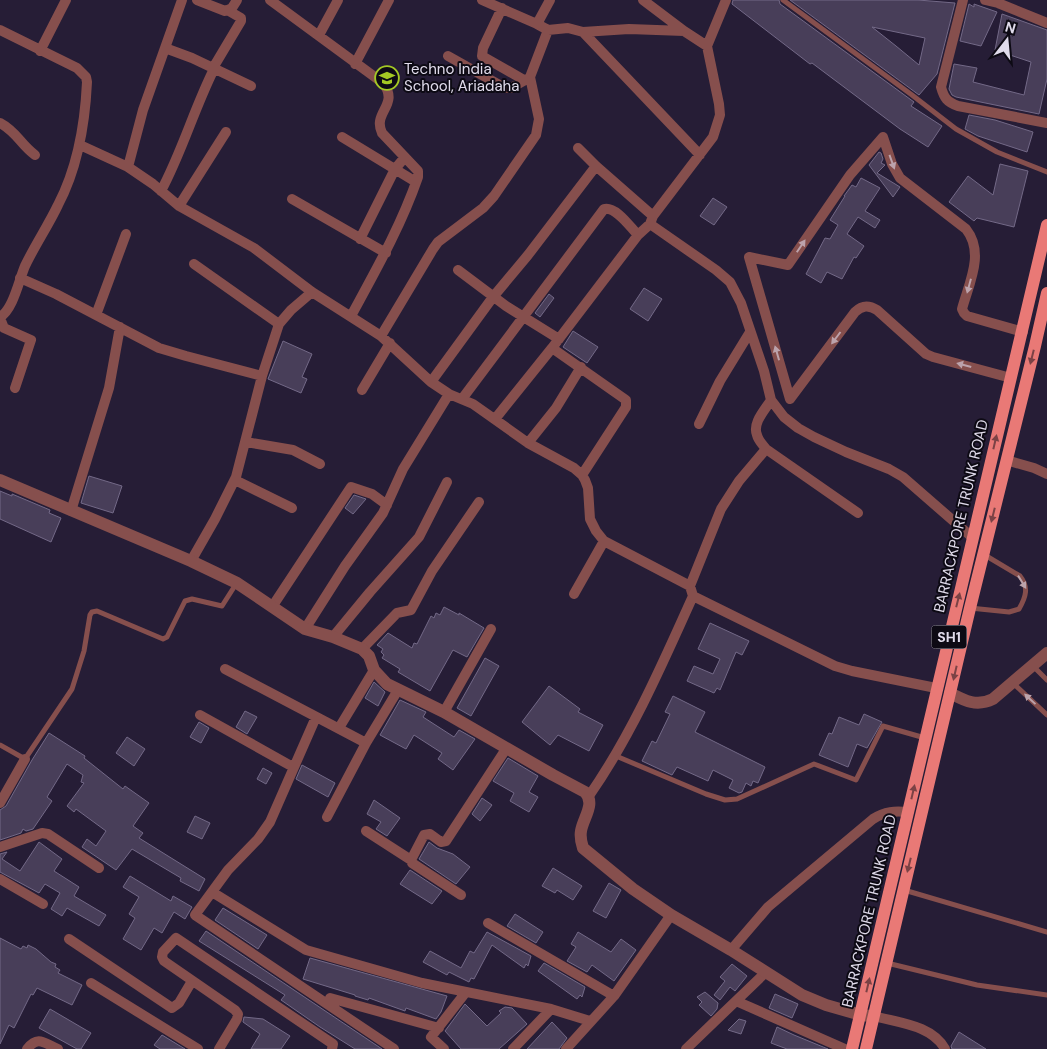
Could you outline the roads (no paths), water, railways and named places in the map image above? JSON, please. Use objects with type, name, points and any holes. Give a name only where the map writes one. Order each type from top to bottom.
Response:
[{"type":"main road","name":"BARRACKPORE TRUNK ROAD","points":[[852,1049],[1047,225]]},
{"type":"main road","name":"BARRACKPORE TRUNK ROAD","points":[[866,1049],[983,554],[1036,346],[1047,293]]},
{"type":"street","points":[[40,51],[66,0]]},
{"type":"street","points":[[128,167],[143,110],[182,0]]},
{"type":"street","points":[[162,191],[213,68],[242,21],[241,18],[229,11],[197,0]]},
{"type":"street","points":[[229,11],[237,0]]},
{"type":"street","points":[[270,0],[319,35],[354,64],[383,83],[387,89],[389,100],[380,119],[380,128],[382,133],[418,171],[406,210],[386,253],[351,316]]},
{"type":"street","points":[[319,35],[338,0]]},
{"type":"street","points":[[354,64],[389,0]]},
{"type":"street","points":[[482,0],[548,30],[568,28],[583,32],[629,29],[684,32]]},
{"type":"street","points":[[537,24],[550,0]]},
{"type":"street","points":[[642,0],[684,32],[708,46]]},
{"type":"street","points":[[495,419],[651,220],[713,136],[720,115],[708,46],[726,0]]},
{"type":"street","points":[[964,0],[941,87],[943,95],[948,102],[958,106],[1047,122]]},
{"type":"street","points":[[986,0],[998,2],[1047,23]]},
{"type":"street","points":[[381,336],[433,249],[448,234],[470,219],[494,196],[536,135],[539,119],[527,79],[482,56],[483,48],[502,8]]},
{"type":"street","points":[[0,30],[77,68],[86,77],[80,145],[75,165],[66,189],[20,278],[9,308],[0,318],[4,328],[31,340],[15,388]]},
{"type":"street","points":[[448,56],[505,88],[511,88],[527,79],[548,30]]},
{"type":"street","points":[[583,32],[700,155]]},
{"type":"street","points":[[165,48],[251,86]]},
{"type":"street","points":[[0,123],[14,132],[23,145],[35,155]]},
{"type":"street","points":[[179,206],[226,132]]},
{"type":"street","points":[[342,137],[416,182]]},
{"type":"street","points":[[1011,378],[933,358],[926,354],[877,310],[864,306],[855,312],[790,400],[749,257],[788,265],[850,174],[883,137],[892,164],[900,178],[966,228],[972,238],[976,256],[962,309],[964,313],[967,316],[1023,332]]},
{"type":"street","points":[[80,145],[128,167],[162,191],[179,206],[254,248],[312,292],[381,336],[431,382],[495,419],[528,443],[574,468],[582,475],[588,488],[590,518],[596,531],[604,540],[691,591],[835,666],[936,688]]},
{"type":"street","points":[[578,148],[651,220],[730,282],[741,304],[764,371],[771,400],[784,417],[798,428],[846,452],[889,469],[902,477],[973,538]]},
{"type":"street","points":[[360,239],[395,169],[405,157]]},
{"type":"street","points":[[431,382],[493,297],[528,255],[596,166]]},
{"type":"street","points":[[292,199],[386,253]]},
{"type":"street","points":[[462,399],[604,208],[613,210],[638,236]]},
{"type":"street","points":[[96,315],[126,234]]},
{"type":"street","points":[[194,264],[279,324]]},
{"type":"street","points":[[458,270],[493,297],[559,339]]},
{"type":"street","points":[[20,278],[56,294],[159,348],[262,376]]},
{"type":"street","points":[[191,562],[235,480],[262,376],[279,324],[290,310],[312,292]]},
{"type":"street","points":[[71,511],[109,388],[120,327]]},
{"type":"street","points":[[699,424],[720,381],[750,332]]},
{"type":"street","points":[[362,390],[390,343]]},
{"type":"street","points":[[552,348],[624,397],[627,404],[582,475]]},
{"type":"street","points":[[528,443],[556,408],[581,367]]},
{"type":"street","points":[[305,629],[387,505],[403,469],[449,394]]},
{"type":"street","points":[[771,400],[758,419],[756,427],[757,435],[766,449],[858,513]]},
{"type":"street","points":[[246,442],[293,450],[320,464]]},
{"type":"street","points":[[589,796],[616,756],[637,717],[691,591],[721,509],[739,481],[766,449]]},
{"type":"street","points":[[1006,460],[1047,474]]},
{"type":"street","points":[[0,480],[237,583],[305,629],[333,637],[362,649],[372,660],[374,670],[386,684],[444,712],[506,749],[585,792],[589,796],[590,805],[581,830],[580,839],[583,848],[626,884],[671,915],[802,995],[826,1006],[861,1015],[874,1016],[927,1031],[938,1038],[945,1049]]},
{"type":"street","points":[[235,480],[292,508]]},
{"type":"street","points":[[333,637],[370,592],[420,537],[447,482]]},
{"type":"street","points":[[272,608],[351,487],[372,494],[387,505]]},
{"type":"street","points":[[362,649],[397,613],[411,610],[432,571],[479,502]]},
{"type":"street","points":[[574,594],[604,540]]},
{"type":"street","points":[[444,712],[491,629]]},
{"type":"street","points":[[950,693],[967,702],[979,704],[993,699],[1047,653]]},
{"type":"street","points":[[224,669],[366,743]]},
{"type":"street","points":[[339,728],[374,670]]},
{"type":"street","points":[[327,817],[366,743],[398,690]]},
{"type":"street","points":[[200,716],[293,767]]},
{"type":"street","points":[[316,717],[270,822],[258,839],[228,870],[195,915],[394,1049]]},
{"type":"street","points":[[411,860],[424,835],[430,834],[441,842],[446,841],[506,749]]},
{"type":"street","points":[[0,803],[5,784],[26,759]]},
{"type":"street","points":[[731,950],[774,901],[873,818],[890,811],[908,812]]},
{"type":"street","points":[[366,831],[461,895]]},
{"type":"street","points":[[0,847],[42,833],[48,834],[100,868]]},
{"type":"street","points":[[0,879],[43,904]]},
{"type":"street","points":[[212,892],[306,950],[422,983],[551,1009],[590,1021]]},
{"type":"street","points":[[566,1049],[614,996],[671,915]]},
{"type":"street","points":[[488,923],[614,996]]},
{"type":"street","points":[[219,1049],[237,1019],[238,1014],[235,1010],[164,961],[162,957],[163,952],[176,938],[332,1043],[332,1049]]},
{"type":"street","points":[[69,940],[172,1008],[179,1003],[192,981]]},
{"type":"street","points":[[686,1049],[765,973]]},
{"type":"street","points":[[91,983],[198,1049]]},
{"type":"street","points":[[444,1049],[432,1037],[466,992]]},
{"type":"street","points":[[330,998],[439,1028]]},
{"type":"street","points":[[736,1001],[845,1049]]},
{"type":"street","points":[[512,1049],[551,1009]]},
{"type":"street","points":[[27,1049],[32,1043],[40,1041],[58,1049]]},
{"type":"lane","points":[[783,0],[912,95],[956,130],[997,152],[1047,172]]},
{"type":"lane","points":[[970,608],[1009,612],[1019,609],[1025,600],[1026,590],[1024,581],[1020,576],[983,554]]},
{"type":"lane","points":[[0,745],[26,759],[72,689],[84,651],[92,612],[97,611],[163,639],[167,637],[185,602],[192,599],[222,606],[237,583]]},
{"type":"lane","points":[[1034,666],[1047,680]]},
{"type":"lane","points":[[1013,683],[1047,715]]},
{"type":"lane","points":[[616,756],[706,794],[725,800],[737,799],[814,764],[856,780],[883,726],[925,738]]},
{"type":"lane","points":[[904,889],[1047,932]]},
{"type":"lane","points":[[887,963],[977,985],[1047,995]]},
{"type":"place","name":"Techno India School, Ariadaha","points":[[387,78]]}]
